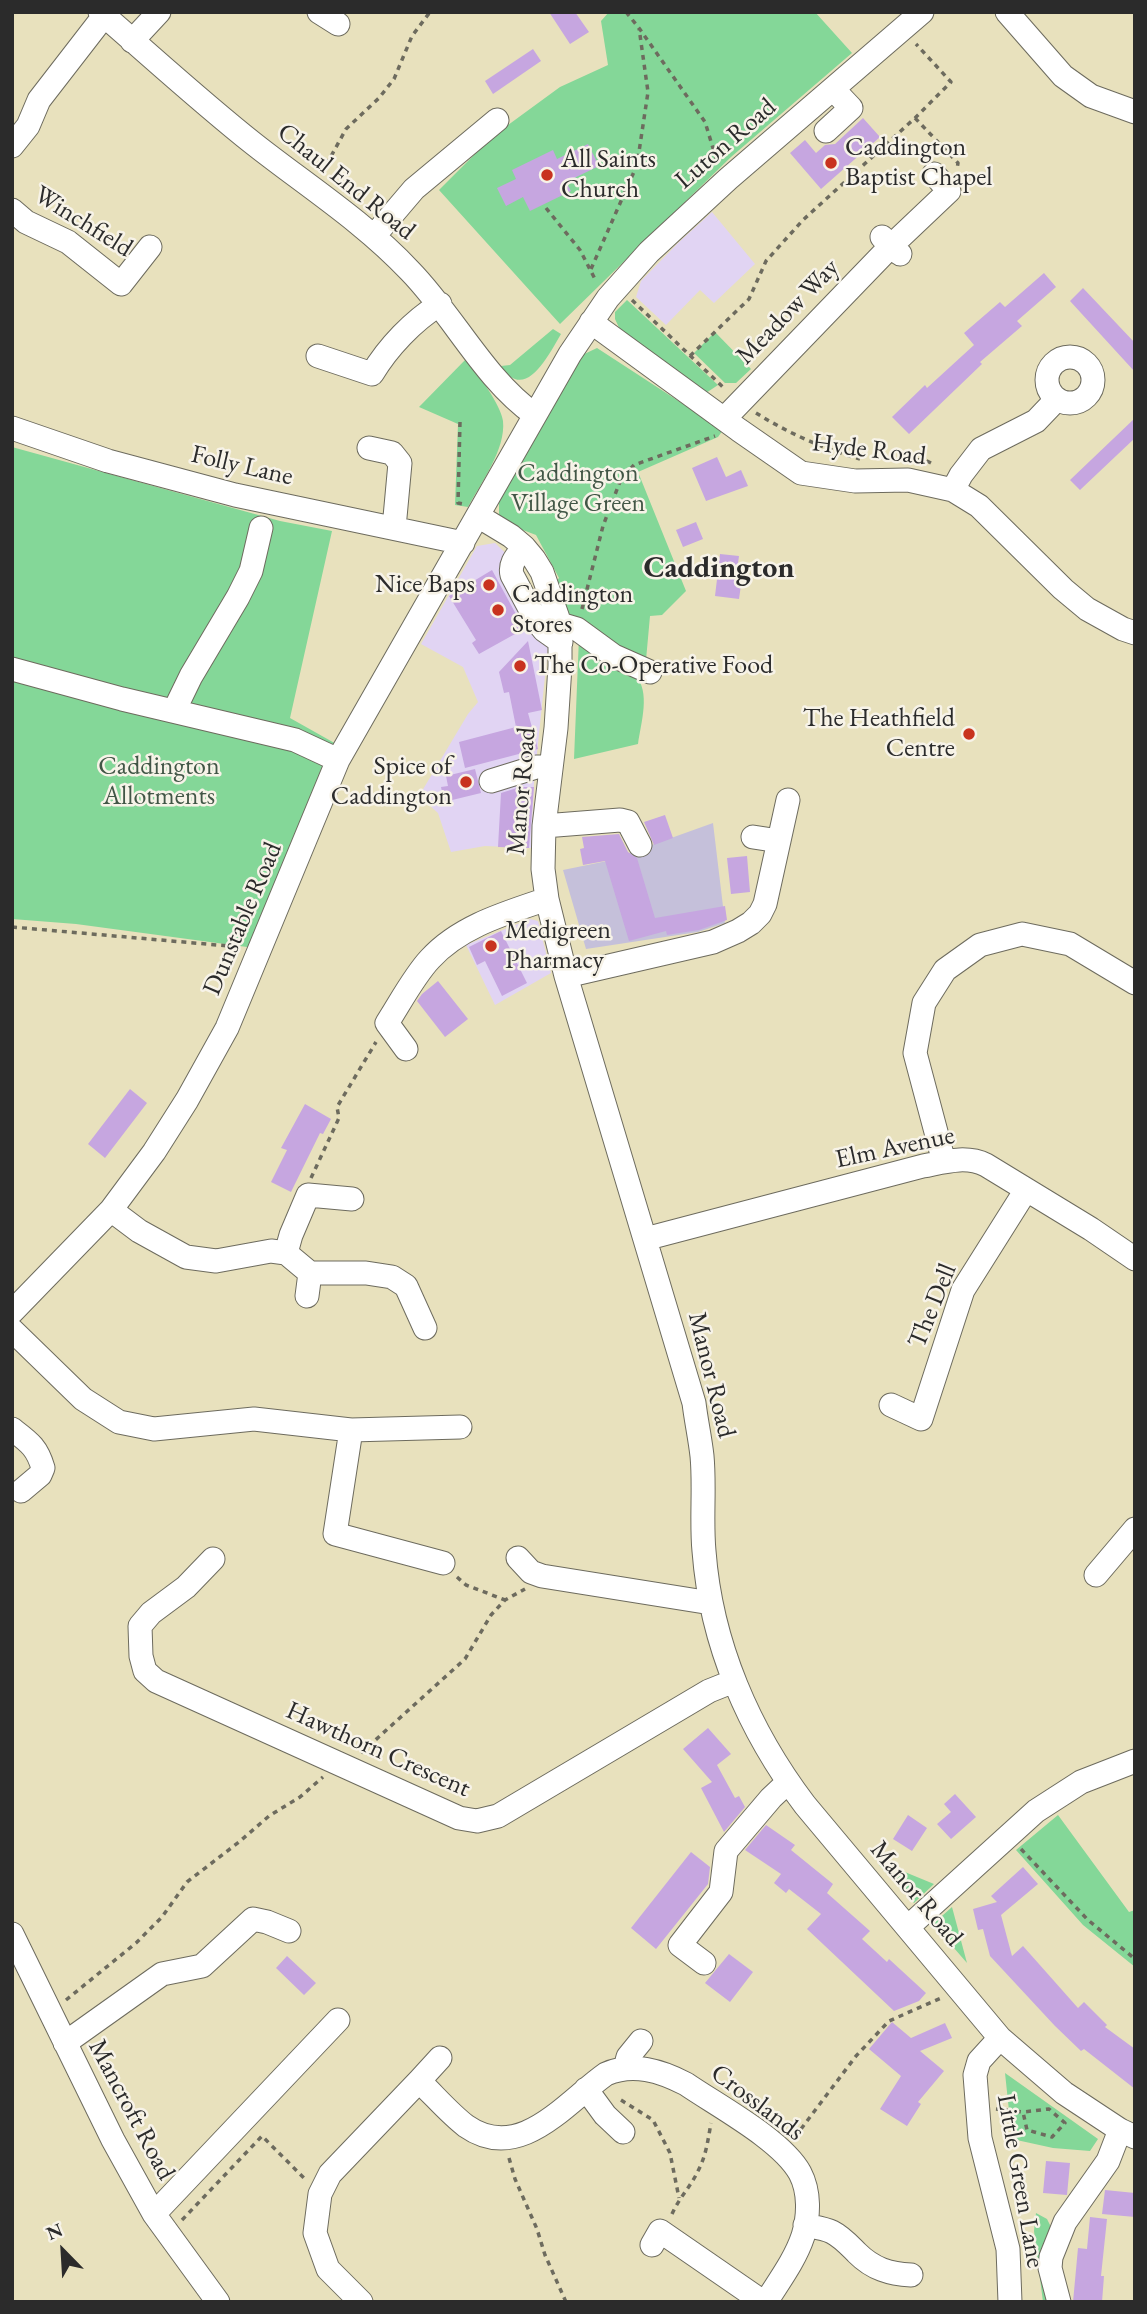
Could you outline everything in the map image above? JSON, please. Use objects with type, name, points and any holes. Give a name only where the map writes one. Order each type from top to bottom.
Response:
[{"type":"street","points":[[132,40],[159,12]]},
{"type":"street","name":"Luton Road","points":[[480,512],[591,322],[613,292],[649,252],[728,179],[922,12]]},
{"type":"street","points":[[1007,12],[1063,76],[1091,96],[1135,112]]},
{"type":"street","points":[[12,146],[28,126],[39,100],[102,14]]},
{"type":"street","name":"Chaul End Road","points":[[102,14],[201,101],[374,236],[410,270],[500,383],[535,415]]},
{"type":"street","points":[[826,131],[851,108],[833,89]]},
{"type":"street","points":[[374,236],[414,189],[497,120]]},
{"type":"street","name":"Meadow Way","points":[[734,417],[891,246],[948,190]]},
{"type":"street","name":"Winchfield","points":[[12,211],[26,222],[68,242],[121,284],[150,247]]},
{"type":"street","points":[[318,356],[372,374],[422,315],[439,304]]},
{"type":"street","name":"Hyde Road","points":[[591,322],[734,417],[801,472],[855,481],[957,482],[1063,589],[1087,609],[1135,633]]},
{"type":"street","points":[[957,482],[981,449],[1037,421],[1057,399]]},
{"type":"street","name":"Folly Lane","points":[[12,428],[107,461],[222,492],[463,543]]},
{"type":"street","points":[[369,448],[392,453],[400,463],[394,528]]},
{"type":"street","name":"Dunstable Road","points":[[12,1312],[111,1210],[154,1152],[187,1100],[227,1028],[338,760],[480,512]]},
{"type":"street","name":"Manor Road","points":[[480,512],[524,547],[542,572],[561,633],[544,826],[543,869],[547,899],[566,976],[694,1403],[702,1456],[704,1550],[711,1603],[734,1681],[758,1734],[788,1783],[1000,2038],[1064,2094],[1127,2133]]},
{"type":"street","points":[[174,711],[251,571],[261,528]]},
{"type":"street","points":[[561,633],[577,629],[614,656],[650,672]]},
{"type":"street","points":[[12,669],[295,740],[338,760]]},
{"type":"street","points":[[491,781],[536,767],[551,767]]},
{"type":"street","points":[[566,976],[713,942],[738,932],[760,914],[765,904],[788,800]]},
{"type":"street","points":[[544,826],[628,821],[640,845]]},
{"type":"street","points":[[754,837],[779,841]]},
{"type":"street","points":[[406,1049],[387,1023],[429,959],[457,936],[499,916],[547,899]]},
{"type":"street","points":[[944,1162],[915,1053],[924,1003],[945,970],[980,945],[1022,934],[1070,944],[1135,983]]},
{"type":"street","name":"Elm Avenue","points":[[645,1239],[944,1162],[965,1159],[977,1161],[1135,1259]]},
{"type":"street","points":[[286,1253],[309,1187],[352,1199]]},
{"type":"street","name":"The Dell","points":[[891,1405],[921,1419],[963,1290],[1026,1190]]},
{"type":"street","points":[[111,1210],[139,1231],[186,1257],[216,1261],[271,1251],[286,1253],[310,1273],[339,1272],[392,1277],[406,1286],[425,1328]]},
{"type":"street","points":[[307,1296],[310,1273]]},
{"type":"street","points":[[12,1330],[83,1399],[119,1422],[154,1429],[254,1419],[351,1430],[460,1427]]},
{"type":"street","points":[[12,1429],[33,1445],[43,1468],[40,1475],[21,1491]]},
{"type":"street","points":[[351,1430],[325,1534],[443,1563]]},
{"type":"street","points":[[1096,1575],[1135,1529]]},
{"type":"street","points":[[518,1558],[531,1572],[542,1576],[711,1603]]},
{"type":"street","name":"Hawthorn Crescent","points":[[213,1559],[186,1587],[151,1613],[139,1626],[145,1671],[156,1681],[469,1821],[498,1816],[709,1691],[734,1681]]},
{"type":"street","points":[[908,1927],[1036,1811],[1082,1782],[1135,1761]]},
{"type":"street","points":[[705,1963],[680,1945],[720,1892],[726,1851],[771,1798],[788,1783]]},
{"type":"street","points":[[65,2043],[162,1974],[202,1966],[253,1919],[289,1931]]},
{"type":"street","name":"Mancroft Road","points":[[12,1934],[113,2140],[154,2214],[218,2302]]},
{"type":"street","points":[[154,2214],[338,2020]]},
{"type":"street","name":"Little Green Lane","points":[[1000,2038],[979,2061],[975,2074],[980,2138],[1008,2249],[1010,2302]]},
{"type":"street","points":[[419,2081],[474,2131],[502,2138],[530,2132],[544,2125],[590,2085],[615,2070],[625,2068],[628,2057],[641,2041]]},
{"type":"street","points":[[361,2302],[328,2269],[315,2233],[320,2194],[330,2174],[440,2058]]},
{"type":"street","name":"Crosslands","points":[[625,2068],[640,2068],[672,2077],[715,2104],[783,2152],[800,2173],[804,2184],[808,2211],[805,2225],[792,2261],[765,2302],[666,2222]]},
{"type":"street","points":[[590,2085],[605,2115],[623,2132]]},
{"type":"street","points":[[1059,2302],[1050,2268],[1051,2257],[1065,2222],[1127,2133]]},
{"type":"street","points":[[805,2225],[822,2228],[841,2237],[860,2257],[877,2269],[890,2274],[911,2275]]},
{"type":"path","points":[[303,182],[315,169],[329,160],[346,129],[370,108],[394,79],[412,36],[430,12]]},
{"type":"path","points":[[626,12],[705,122],[718,164],[728,179]]},
{"type":"path","points":[[590,269],[637,165],[648,92],[639,28]]},
{"type":"path","points":[[690,356],[749,299],[766,261],[803,220],[951,82],[902,29]]},
{"type":"path","points":[[915,118],[958,163],[948,190]]},
{"type":"path","points":[[546,208],[580,250],[590,269],[613,292],[690,356],[734,417],[867,461]]},
{"type":"path","points":[[561,633],[581,611],[603,526],[621,479],[634,465],[713,436],[734,417]]},
{"type":"path","points":[[460,422],[458,503],[480,512]]},
{"type":"path","points":[[912,460],[923,459],[957,482]]},
{"type":"path","points":[[12,927],[262,948]]},
{"type":"path","points":[[309,1187],[339,1118],[337,1107],[387,1023]]},
{"type":"path","points":[[443,1563],[466,1585],[505,1601]]},
{"type":"path","points":[[50,2014],[136,1943],[162,1917],[187,1882],[269,1816],[300,1797],[338,1763],[355,1758],[465,1659],[491,1615],[505,1601],[524,1589],[536,1588]]},
{"type":"path","points":[[1017,1845],[1088,1920],[1135,1959]]},
{"type":"path","points":[[783,2152],[856,2056],[889,2021],[961,1990]]},
{"type":"path","points":[[590,2085],[602,2089],[653,2120],[670,2153],[666,2222]]},
{"type":"path","points":[[666,2222],[696,2175],[704,2157],[715,2104]]},
{"type":"path","points":[[977,2106],[1023,2112],[1049,2109],[1065,2123],[1052,2137],[1027,2130],[1023,2112]]},
{"type":"path","points":[[169,2235],[262,2136],[320,2194]]},
{"type":"path","points":[[502,2138],[515,2179],[566,2302]]},
{"type":"shaded area","points":[[712,212],[755,264],[714,303],[700,290],[666,325],[636,297],[641,281]]},
{"type":"shaded area","points":[[495,543],[522,569],[545,614],[548,647],[534,782],[531,848],[485,846],[451,852],[438,813],[419,796],[478,702],[463,667],[421,644],[477,546]]},
{"type":"shaded area","points":[[713,823],[725,923],[698,932],[586,949],[563,870],[607,861]]},
{"type":"shaded area","points":[[530,919],[538,921],[551,973],[495,1005],[466,945]]},
{"type":"green space","points":[[609,12],[815,12],[852,53],[731,157],[560,324],[439,190],[493,136],[560,87],[608,65],[601,21]]},
{"type":"green space","points":[[627,300],[718,385],[706,393],[622,334],[615,319],[615,312]]},
{"type":"green space","points":[[553,329],[561,334],[536,372],[519,380],[510,376],[501,366],[510,365]]},
{"type":"green space","points":[[715,332],[751,369],[736,383],[725,383],[694,353]]},
{"type":"green space","name":"Caddington Village Green","points":[[597,348],[723,430],[718,437],[638,472],[686,591],[662,615],[650,616],[646,660],[638,663],[562,613],[551,587],[559,578],[536,535],[499,521],[499,499],[578,357]]},
{"type":"green space","points":[[467,358],[493,398],[503,421],[497,454],[468,507],[455,505],[458,424],[419,407]]},
{"type":"green space","name":"Caddington Allotments","points":[[12,447],[280,521],[332,531],[290,718],[338,745],[262,949],[76,924],[12,919]]},
{"type":"green space","points":[[579,637],[635,675],[640,682],[644,708],[638,744],[574,759]]},
{"type":"green space","points":[[1058,1815],[1129,1912],[1135,1910],[1135,1967],[1083,1925],[1016,1850]]},
{"type":"green space","points":[[883,1863],[934,1884],[914,1903],[879,1865]]},
{"type":"green space","points":[[952,1907],[967,1963],[933,1924]]},
{"type":"green space","points":[[1005,2073],[1098,2139],[1090,2151],[1053,2148],[1012,2139]]},
{"type":"green space","points":[[1036,2213],[1047,2219],[1053,2231],[1053,2302],[1043,2302],[1034,2231]]},
{"type":"building","points":[[549,12],[575,12],[589,32],[570,44]]},
{"type":"building","points":[[533,49],[541,61],[493,94],[485,81]]},
{"type":"building","points":[[863,118],[880,137],[821,189],[790,153],[805,140],[816,153],[825,145],[835,144]]},
{"type":"building","name":"All Saints Church","points":[[588,144],[599,166],[566,182],[571,191],[530,211],[523,197],[506,206],[497,188],[516,179],[512,170],[553,150],[557,159]]},
{"type":"building","points":[[1044,273],[1056,287],[1017,321],[1022,326],[980,362],[982,364],[909,434],[892,417],[925,385],[927,388],[974,345],[964,333],[1000,302],[1005,307]]},
{"type":"building","points":[[1083,288],[1135,343],[1135,372],[1070,301]]},
{"type":"building","points":[[1135,418],[1135,438],[1080,490],[1070,480]]},
{"type":"building","points":[[717,457],[726,477],[741,470],[748,486],[706,501],[692,468]]},
{"type":"building","points":[[696,522],[703,539],[683,547],[676,530]]},
{"type":"building","points":[[720,554],[739,556],[736,577],[742,578],[739,599],[715,596]]},
{"type":"building","points":[[492,570],[524,629],[479,654],[472,643],[476,640],[449,596]]},
{"type":"building","points":[[528,641],[542,710],[528,713],[538,749],[465,768],[459,742],[516,727],[509,692],[504,693],[499,672]]},
{"type":"building","points":[[475,769],[481,793],[444,802],[441,787],[448,786],[446,776]]},
{"type":"building","points":[[520,787],[534,787],[529,848],[498,847],[501,793]]},
{"type":"building","points":[[665,815],[673,838],[654,845],[644,822]]},
{"type":"building","points":[[619,834],[628,852],[637,858],[655,918],[725,906],[727,920],[699,930],[667,935],[666,931],[629,941],[605,861],[583,865],[580,849],[584,848],[582,837]]},
{"type":"building","points":[[747,856],[750,892],[731,894],[727,858]]},
{"type":"building","points":[[501,931],[527,983],[502,996],[485,961],[477,965],[469,947]]},
{"type":"building","points":[[438,981],[468,1019],[445,1037],[417,1001]]},
{"type":"building","points":[[130,1089],[147,1103],[105,1158],[88,1144]]},
{"type":"building","points":[[305,1104],[331,1119],[323,1134],[320,1133],[291,1192],[271,1182],[287,1150],[281,1148]]},
{"type":"building","points":[[708,1728],[731,1754],[717,1765],[735,1798],[739,1796],[745,1807],[724,1832],[701,1788],[712,1782],[683,1749]]},
{"type":"building","points":[[955,1794],[976,1817],[951,1839],[937,1824],[951,1812],[944,1804]]},
{"type":"building","points":[[908,1815],[927,1828],[912,1851],[893,1839]]},
{"type":"building","points":[[766,1825],[795,1845],[791,1850],[833,1884],[827,1893],[870,1931],[862,1939],[887,1962],[889,1959],[926,1993],[919,2001],[894,2011],[807,1929],[821,1914],[789,1889],[786,1893],[774,1883],[781,1874],[745,1850]]},
{"type":"building","points":[[691,1852],[710,1867],[708,1884],[656,1949],[631,1928]]},
{"type":"building","points":[[1023,1867],[1038,1884],[1001,1915],[1012,1956],[1023,1946],[1078,2008],[1084,2002],[1107,2025],[1105,2027],[1135,2049],[1135,2089],[1084,2049],[1081,2051],[990,1956],[983,1929],[978,1930],[973,1909],[997,1902],[991,1896]]},
{"type":"building","points":[[729,1954],[753,1972],[730,2002],[705,1983]]},
{"type":"building","points":[[287,1956],[316,1983],[304,1995],[276,1968]]},
{"type":"building","points":[[892,2022],[911,2038],[945,2023],[952,2038],[920,2051],[944,2071],[918,2102],[921,2104],[907,2126],[880,2109],[901,2076],[869,2049]]},
{"type":"building","points":[[1046,2161],[1070,2163],[1067,2195],[1043,2193]]},
{"type":"building","points":[[1105,2190],[1135,2193],[1135,2217],[1102,2214]]},
{"type":"building","points":[[1090,2217],[1107,2219],[1101,2276],[1104,2276],[1102,2302],[1073,2302],[1078,2248],[1087,2249]]},
{"type":"place","name":"Caddington Baptist Chapel","points":[[831,163]]},
{"type":"place","name":"All Saints Church","points":[[547,175]]},
{"type":"place","name":"Nice Baps","points":[[489,585]]},
{"type":"place","name":"Caddington Stores","points":[[498,610]]},
{"type":"place","name":"The Co-Operative Food","points":[[520,666]]},
{"type":"place","name":"The Heathfield Centre","points":[[969,734]]},
{"type":"place","name":"Spice of Caddington","points":[[466,782]]},
{"type":"place","name":"Medigreen Pharmacy","points":[[491,946]]},
{"type":"district","name":"Caddington","points":[[719,569]]}]
